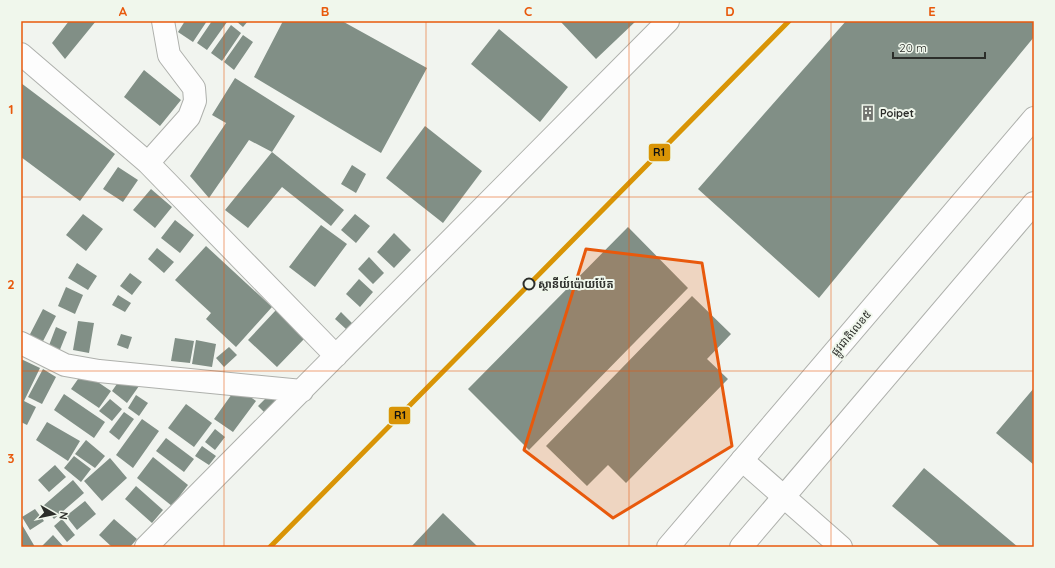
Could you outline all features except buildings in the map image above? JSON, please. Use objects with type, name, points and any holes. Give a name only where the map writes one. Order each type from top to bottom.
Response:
[{"type":"main road","points":[[148,163],[189,117],[195,101],[194,88],[169,55],[163,21]]},
{"type":"main road","points":[[146,547],[668,21]]},
{"type":"main road","points":[[21,54],[148,163],[336,356]]},
{"type":"main road","name":"ផ្លូវជាតិលេខ៥","points":[[668,547],[1034,118]]},
{"type":"main road","points":[[741,547],[1034,203]]},
{"type":"main road","points":[[21,343],[65,365],[99,371],[302,391]]},
{"type":"main road","points":[[742,460],[841,547]]},
{"type":"highlighted area","points":[[586,249],[702,263],[732,446],[613,518],[524,450]]},
{"type":"transit line","name":"R1","points":[[270,547],[789,21]]},
{"type":"place","name":"Poipet","points":[[868,113]]},
{"type":"place","name":"ស្ថានីយ៍ប៉ោយប៉ែត","points":[[529,284]]}]
